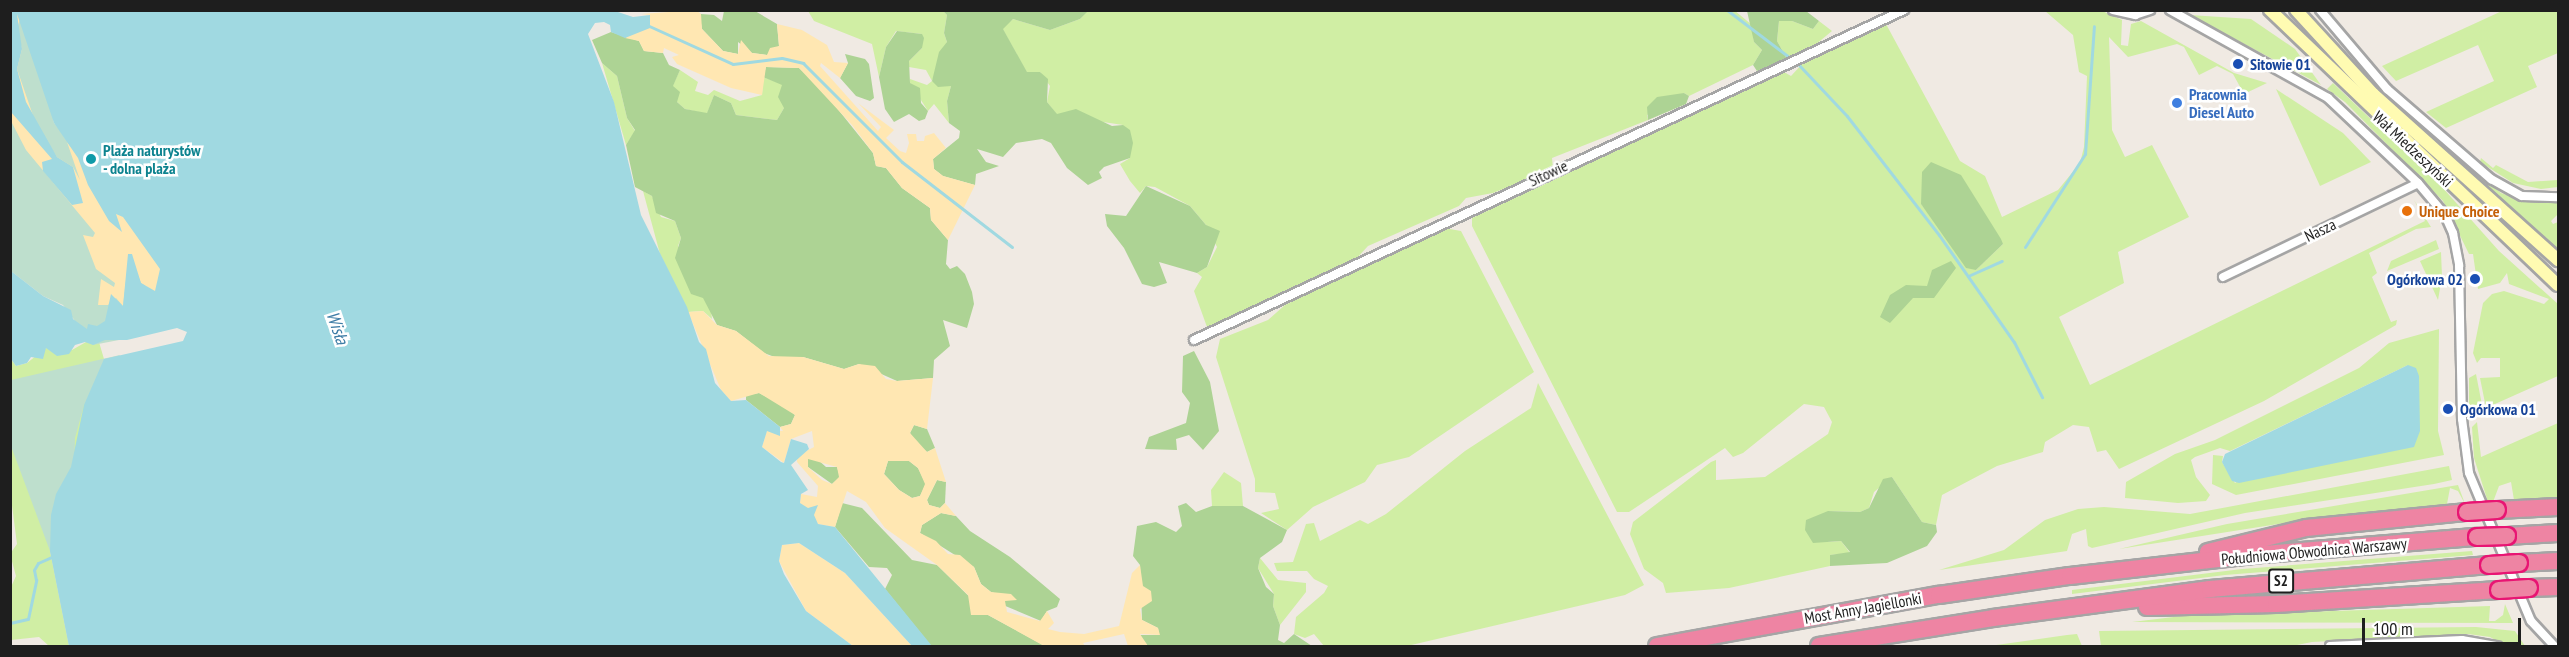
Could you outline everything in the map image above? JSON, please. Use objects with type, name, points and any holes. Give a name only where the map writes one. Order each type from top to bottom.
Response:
[{"type":"highway","points":[[2165,565],[2306,528],[2467,512],[2559,507]]},
{"type":"highway","name":"Południowa Obwodnica Warszawy","points":[[2070,576],[2165,565],[2477,537],[2559,533]]},
{"type":"highway","name":"Południowa Obwodnica Warszawy","points":[[2074,607],[2321,577],[2559,561]]},
{"type":"highway","name":"Most Anny Jagiellonki","points":[[1657,646],[1917,599],[2070,576]]},
{"type":"highway","points":[[2074,607],[2276,604],[2559,587]]},
{"type":"highway","name":"Most Anny Jagiellonki","points":[[1819,646],[2074,607]]},
{"type":"main road","name":"Wał Miedzeszyński","points":[[2270,10],[2559,285]]},
{"type":"main road","name":"Wał Miedzeszyński","points":[[2296,10],[2368,88],[2559,260]]},
{"type":"street","name":"Sitowie","points":[[1194,340],[1904,10]]},
{"type":"street","points":[[2113,10],[2135,15],[2150,10]]},
{"type":"street","points":[[2170,10],[2321,93],[2345,112],[2418,183],[2445,215],[2457,248],[2462,418],[2469,473],[2531,621],[2554,646]]},
{"type":"street","points":[[2320,10],[2387,89],[2491,179],[2523,196],[2559,196]]},
{"type":"street","name":"Nasza","points":[[2223,278],[2418,183]]},
{"type":"street","points":[[2330,646],[2462,640],[2497,646]]},
{"type":"green space","points":[[1088,10],[1734,10],[1752,25],[1754,42],[1762,50],[1753,65],[1689,96],[1684,93],[1647,115],[1648,120],[1552,158],[1553,169],[1493,193],[1466,198],[1459,206],[1368,246],[1355,260],[1207,327],[1194,291],[1202,277],[1197,273],[1207,267],[1217,247],[1206,225],[1190,206],[1155,187],[1146,186],[1140,193],[1130,181],[1120,164],[1130,158],[1123,125],[1057,115],[1047,102],[1050,86],[1040,72],[1027,73],[1002,28],[1013,19],[1050,30],[1080,19]]},
{"type":"green space","points":[[2100,10],[2122,20],[2121,45],[2128,46],[2131,24],[2141,21],[2234,73],[2267,83],[2244,94],[2233,74],[2217,66],[2199,75],[2184,47],[2177,44],[2128,57],[2109,37],[2112,130],[2125,157],[2152,145],[2189,217],[2118,252],[2124,283],[2059,317],[2090,385],[2425,221],[2414,200],[2431,227],[2416,229],[2369,253],[2377,273],[2372,277],[2391,322],[2397,320],[2396,325],[2264,401],[2119,469],[2106,450],[2097,452],[2089,427],[2073,425],[2045,442],[2043,452],[1997,466],[1942,495],[1936,525],[1922,522],[1892,477],[1874,492],[1869,508],[1860,512],[1828,511],[1828,542],[1841,541],[1850,553],[1830,555],[1830,566],[1729,588],[1666,593],[1663,583],[1644,569],[1630,534],[1633,522],[1716,460],[1716,480],[1765,477],[1828,434],[1832,422],[1824,407],[1804,404],[1743,453],[1733,457],[1725,448],[1629,512],[1617,512],[1472,226],[1472,218],[1784,72],[1791,76],[1805,61],[1886,24],[1960,161],[1985,176],[2002,217],[2058,190],[2080,163],[2084,147],[2087,76],[2079,72],[2073,35],[2045,11]],"holes":[[[1921,204],[2003,244],[1976,270]]]},
{"type":"green space","points":[[11,11],[31,11],[54,123],[161,252],[119,340],[93,345],[63,305],[43,296],[11,271]]},
{"type":"green space","points":[[724,11],[755,11],[777,24],[779,46],[767,55],[752,53],[738,42],[738,54],[723,51],[702,29],[700,18],[701,14],[714,15],[722,21]]},
{"type":"green space","points":[[808,11],[943,11],[947,15],[944,33],[947,42],[932,81],[926,70],[909,67],[909,61],[922,48],[922,34],[896,31],[886,47],[879,77],[872,44],[814,21]]},
{"type":"green space","points":[[943,11],[1088,11],[1080,19],[1050,30],[1013,19],[1003,29],[1027,72],[1040,72],[1048,79],[1047,102],[1057,114],[1076,109],[1112,126],[1123,125],[1130,130],[1133,143],[1130,158],[1104,167],[1099,172],[1102,178],[1088,185],[1067,168],[1051,143],[1042,139],[1016,143],[1003,157],[977,149],[986,162],[999,166],[976,174],[975,185],[943,176],[934,169],[933,159],[959,138],[960,131],[949,123],[947,101],[951,86],[938,87],[932,81],[939,52],[947,42],[944,33],[947,15]]},
{"type":"green space","points":[[1747,11],[1806,11],[1819,21],[1813,29],[1792,21],[1779,21],[1777,41],[1787,59],[1757,71],[1753,65],[1762,50],[1754,42]]},
{"type":"green space","points":[[2502,11],[2558,11],[2558,53],[2528,66],[2537,87],[2446,128],[2426,112],[2494,81],[2478,45],[2396,81],[2382,66]]},
{"type":"green space","points":[[2190,15],[2251,19],[2295,49],[2321,85]]},
{"type":"green space","points":[[1779,21],[1792,21],[1813,29],[1819,21],[1832,31],[1809,50],[1787,59],[1777,41]]},
{"type":"green space","points":[[897,31],[922,34],[924,38],[922,48],[909,61],[910,83],[920,88],[921,103],[928,111],[925,119],[919,121],[909,114],[894,122],[885,109],[879,77],[886,47]]},
{"type":"green space","points":[[611,32],[639,41],[644,51],[663,53],[669,65],[680,70],[673,86],[680,92],[677,102],[685,109],[707,113],[714,95],[731,103],[736,115],[777,120],[784,108],[778,97],[782,85],[763,77],[766,67],[799,68],[820,87],[873,153],[876,166],[886,168],[902,188],[930,208],[931,220],[948,240],[946,264],[950,269],[957,266],[965,274],[972,292],[974,304],[967,328],[943,320],[950,346],[934,360],[933,378],[897,381],[859,364],[844,369],[803,357],[780,359],[764,353],[736,331],[717,325],[703,298],[691,294],[675,258],[681,238],[675,221],[656,213],[652,196],[635,187],[626,145],[635,130],[627,118],[617,76],[602,63],[592,40]]},
{"type":"green space","points":[[845,54],[865,59],[869,64],[874,98],[870,101],[856,96],[840,78],[848,63]]},
{"type":"green space","points":[[602,63],[617,76],[627,118],[635,131],[626,145]]},
{"type":"green space","points":[[680,70],[698,82],[695,91],[708,95],[714,90],[740,101],[762,95],[763,77],[782,84],[784,108],[777,120],[736,115],[731,103],[714,95],[707,114],[685,109],[677,102],[672,87]]},
{"type":"green space","points":[[910,79],[927,85],[932,81],[951,86],[947,101],[949,123],[934,104],[928,111],[910,83]]},
{"type":"green space","points":[[2333,83],[2442,187],[2499,251],[2558,304],[2558,376],[2486,408],[2480,378],[2500,377],[2500,358],[2481,358],[2477,363],[2473,353],[2483,303],[2492,294],[2504,291],[2544,304],[2549,299],[2509,284],[2507,273],[2500,283],[2478,289],[2473,254],[2469,254],[2443,201],[2345,102],[2327,89]]},
{"type":"green space","points":[[2276,89],[2343,133],[2371,162],[2320,186]]},
{"type":"green space","points":[[1684,93],[1689,96],[1686,104],[1648,120],[1647,107],[1657,97]]},
{"type":"green space","points":[[2428,133],[2501,193],[2526,202],[2557,203],[2558,214],[2551,221],[2553,224],[2558,222],[2558,249]]},
{"type":"green space","points":[[2481,158],[2493,168],[2496,165],[2528,182],[2558,180],[2558,187],[2541,189],[2513,183],[2480,162]]},
{"type":"green space","points":[[1931,162],[1961,175],[2001,239],[2003,244],[1976,270],[1966,268],[1921,204],[1922,172]]},
{"type":"green space","points":[[1146,186],[1190,206],[1206,225],[1220,231],[1207,267],[1197,273],[1159,262],[1167,283],[1154,287],[1142,284],[1124,248],[1107,226],[1105,214],[1126,216]]},
{"type":"green space","points":[[643,191],[652,196],[661,217],[675,221],[681,238],[678,246],[710,300],[712,319],[703,311],[688,312],[660,254]]},
{"type":"green space","points":[[1444,228],[1461,231],[1534,372],[1409,457],[1377,465],[1365,482],[1313,507],[1287,530],[1261,513],[1279,509],[1275,493],[1255,492],[1255,479],[1216,357],[1220,339],[1268,320],[1285,305]]},
{"type":"green space","points":[[2436,240],[2439,249],[2387,271],[2391,261]]},
{"type":"green space","points":[[2441,252],[2442,277],[2438,300],[2420,261]]},
{"type":"green space","points":[[1951,261],[1956,268],[1934,298],[1913,298],[1890,323],[1880,317],[1890,295],[1906,285],[1927,286],[1932,270]]},
{"type":"green space","points":[[2439,329],[2438,431],[2444,455],[2236,495],[2212,484],[2213,455],[2223,456],[2222,462],[2235,483],[2408,365],[2230,451],[2220,448],[2195,457],[2191,460],[2196,477],[2210,495],[2206,501],[2178,503],[2125,498],[2126,482],[2175,454],[2215,440],[2359,368],[2389,343]]},
{"type":"green space","points":[[86,342],[99,342],[104,359],[50,551],[69,646],[49,646],[39,637],[11,640],[11,587],[16,576],[10,554],[17,544],[10,490],[11,359],[16,366],[27,363],[46,348],[72,350]]},
{"type":"green space","points":[[1194,351],[1210,382],[1219,431],[1203,450],[1189,435],[1176,439],[1177,450],[1145,449],[1149,437],[1186,423],[1190,403],[1182,392],[1183,356]]},
{"type":"green space","points":[[120,355],[84,405],[75,438],[69,646],[50,551],[11,446],[11,380]]},
{"type":"green space","points":[[2476,374],[2483,410],[2476,413],[2469,409],[2469,378]]},
{"type":"green space","points":[[1538,383],[1644,585],[1625,595],[1407,646],[1324,646],[1314,634],[1305,638],[1294,634],[1296,617],[1324,593],[1328,586],[1314,579],[1307,571],[1277,571],[1274,563],[1293,562],[1306,524],[1314,523],[1320,541],[1360,520],[1368,524],[1386,514],[1465,451],[1531,408]]},
{"type":"green space","points":[[759,393],[788,408],[795,415],[791,424],[780,427],[746,400],[746,395]]},
{"type":"green space","points":[[2477,422],[2481,457],[2558,423],[2558,498],[2514,500],[2511,482],[2499,486],[2493,502],[2488,502],[2474,458],[2472,427]]},
{"type":"green space","points":[[914,425],[927,429],[935,448],[927,452],[914,441],[910,433]]},
{"type":"green space","points":[[808,459],[817,459],[826,467],[837,467],[840,477],[832,484],[808,467]]},
{"type":"green space","points":[[888,461],[909,461],[918,468],[926,484],[920,496],[912,498],[899,490],[884,474]]},
{"type":"green space","points":[[2449,466],[2452,480],[2434,484],[2245,513],[2092,548],[2088,546],[2086,529],[2072,534],[2067,551],[1939,570],[2004,550],[2045,520],[2078,509],[2104,507],[2190,514]]},
{"type":"green space","points":[[1224,472],[1241,483],[1243,506],[1212,506],[1211,490]]},
{"type":"green space","points":[[1892,477],[1922,522],[1936,525],[1937,532],[1927,546],[1887,563],[1830,566],[1830,555],[1850,552],[1841,541],[1813,543],[1805,530],[1806,520],[1828,511],[1860,512],[1869,508],[1883,479]]},
{"type":"green space","points":[[937,480],[946,482],[945,503],[940,508],[929,505],[927,500]]},
{"type":"green space","points":[[2458,485],[2465,504],[2458,491],[2450,488],[2447,504],[2329,516],[2119,549],[2227,524]]},
{"type":"green space","points":[[842,503],[862,508],[912,560],[937,565],[988,615],[1045,646],[931,646],[885,589],[892,575],[887,568],[869,567],[835,527]]},
{"type":"green space","points":[[1186,503],[1196,512],[1212,506],[1243,506],[1287,530],[1282,542],[1260,558],[1258,568],[1266,587],[1274,594],[1273,606],[1280,625],[1278,640],[1284,643],[1294,634],[1312,646],[1148,646],[1139,635],[1159,635],[1158,628],[1142,620],[1140,565],[1133,556],[1137,526],[1156,522],[1176,532],[1182,526],[1178,506]]},
{"type":"green space","points":[[941,513],[956,516],[970,531],[1010,557],[1060,599],[1057,607],[1047,611],[1041,621],[1003,605],[1005,600],[1016,600],[991,592],[981,584],[974,567],[920,533],[922,525]]},
{"type":"green space","points":[[2472,551],[2473,555],[2225,575],[2072,594],[2072,590],[2242,569]]},
{"type":"green space","points":[[1260,558],[1278,580],[1306,583],[1306,592],[1280,625],[1273,606],[1274,594],[1258,568]]},
{"type":"green space","points":[[2505,604],[2513,623],[2132,622],[2182,616],[2490,606],[2489,621],[2495,621],[2503,615]]},
{"type":"green space","points":[[2476,627],[2515,631],[2525,646],[2506,646],[2490,637],[2468,634],[2312,642],[2292,646],[2101,646],[2099,631]]},
{"type":"green space","points":[[2077,634],[2082,646],[1989,646],[2067,635]]},
{"type":"sand","points":[[696,10],[701,14],[702,29],[723,51],[738,54],[741,40],[752,53],[767,55],[770,48],[779,46],[777,24],[802,30],[827,45],[834,62],[848,63],[840,78],[821,63],[820,66],[878,131],[881,127],[858,103],[894,130],[886,138],[900,151],[906,153],[909,143],[907,134],[916,134],[917,141],[924,141],[925,136],[934,133],[946,148],[933,159],[934,169],[943,176],[975,185],[948,240],[931,220],[930,208],[902,188],[886,168],[876,166],[873,153],[852,125],[799,68],[766,67],[762,95],[731,88],[677,64],[672,57],[679,55],[664,48],[663,53],[644,51],[639,41],[625,38],[640,29],[650,15],[641,14]]},
{"type":"sand","name":"Plaża naturystów - dolna plaża","points":[[10,11],[31,11],[34,58],[20,19],[17,29],[22,49],[17,69],[37,127],[57,157],[73,167],[80,180],[67,142],[168,270],[155,292],[141,283],[129,254],[123,306],[116,298],[108,305],[98,305],[101,279],[114,287],[115,283],[96,269],[83,235],[93,237],[95,233],[26,150],[11,121]]},
{"type":"sand","points":[[703,311],[717,325],[736,331],[769,356],[803,357],[844,369],[859,364],[875,366],[886,379],[897,381],[933,378],[927,429],[914,425],[910,433],[927,452],[935,448],[946,482],[937,480],[927,500],[929,505],[940,508],[945,503],[956,516],[941,513],[922,525],[920,533],[936,541],[948,554],[960,555],[974,567],[981,584],[991,592],[1011,594],[1017,600],[1005,601],[1007,612],[1040,621],[1047,611],[1054,623],[1048,629],[1060,632],[1084,634],[1119,626],[1132,573],[1140,565],[1143,586],[1151,591],[1152,601],[1140,609],[1142,620],[1158,628],[1160,635],[1140,634],[1148,646],[1128,646],[1124,634],[1083,643],[1085,646],[1044,646],[988,615],[971,615],[968,595],[937,565],[885,528],[866,502],[847,491],[835,527],[818,524],[800,503],[801,494],[817,497],[818,486],[797,462],[797,456],[814,447],[812,431],[791,439],[784,463],[762,447],[767,430],[783,431],[780,427],[791,424],[795,415],[759,393],[731,401],[721,390],[688,312]],"holes":[[[808,459],[837,467],[839,477],[832,484],[822,480],[808,467]],[[888,461],[909,461],[918,468],[925,484],[920,496],[912,498],[899,490],[884,474]]]},
{"type":"sand","points":[[799,543],[845,573],[912,646],[853,646],[806,611],[779,561],[782,545]]},
{"type":"water","name":"Wisła","points":[[612,10],[633,17],[650,15],[650,28],[625,38],[611,32],[610,25],[604,22],[595,23],[588,34],[614,102],[641,215],[687,307],[699,342],[706,349],[715,383],[731,401],[746,400],[780,427],[780,436],[767,431],[762,447],[781,462],[784,463],[791,439],[807,444],[809,449],[791,465],[808,490],[801,494],[800,503],[808,508],[818,505],[814,515],[818,524],[835,527],[932,646],[912,646],[845,573],[799,543],[782,545],[779,561],[784,574],[806,611],[853,646],[69,646],[50,551],[51,515],[56,494],[71,467],[84,405],[104,359],[183,341],[187,332],[177,328],[127,340],[105,340],[93,345],[85,342],[75,345],[69,354],[57,356],[46,348],[43,359],[31,357],[27,363],[16,366],[11,359],[11,271],[43,296],[71,310],[73,319],[87,329],[88,324],[97,326],[105,321],[111,294],[123,306],[128,254],[132,254],[141,283],[155,291],[160,269],[123,217],[116,214],[122,232],[109,221],[88,185],[78,158],[54,123],[17,14],[22,49],[17,69],[26,102],[57,157],[73,167],[83,203],[72,205],[43,171],[42,162],[52,159],[11,112],[11,11]]},
{"type":"water","points":[[2408,365],[2416,368],[2419,376],[2420,431],[2414,447],[2239,483],[2232,481],[2222,462],[2225,454]]},
{"type":"waterway","points":[[1727,10],[1789,57]]},
{"type":"waterway","points":[[647,25],[733,64],[782,58],[803,63],[902,162],[1012,247]]},
{"type":"waterway","points":[[2025,247],[2085,154],[2094,26]]},
{"type":"waterway","points":[[1799,65],[1847,116],[1939,235],[2014,342],[2042,397]]},
{"type":"waterway","points":[[1968,276],[2002,261]]},
{"type":"waterway","points":[[10,623],[28,619],[36,580],[34,570],[38,563],[54,556]]},
{"type":"place","name":"Sitowie 01","points":[[2238,64]]},
{"type":"place","name":"Pracownia Diesel Auto","points":[[2177,103]]},
{"type":"place","name":"Plaża naturystów - dolna plaża","points":[[91,159]]},
{"type":"place","name":"Unique Choice","points":[[2407,211]]},
{"type":"place","name":"Ogórkowa 02","points":[[2475,279]]},
{"type":"place","name":"Ogórkowa 01","points":[[2448,409]]}]
